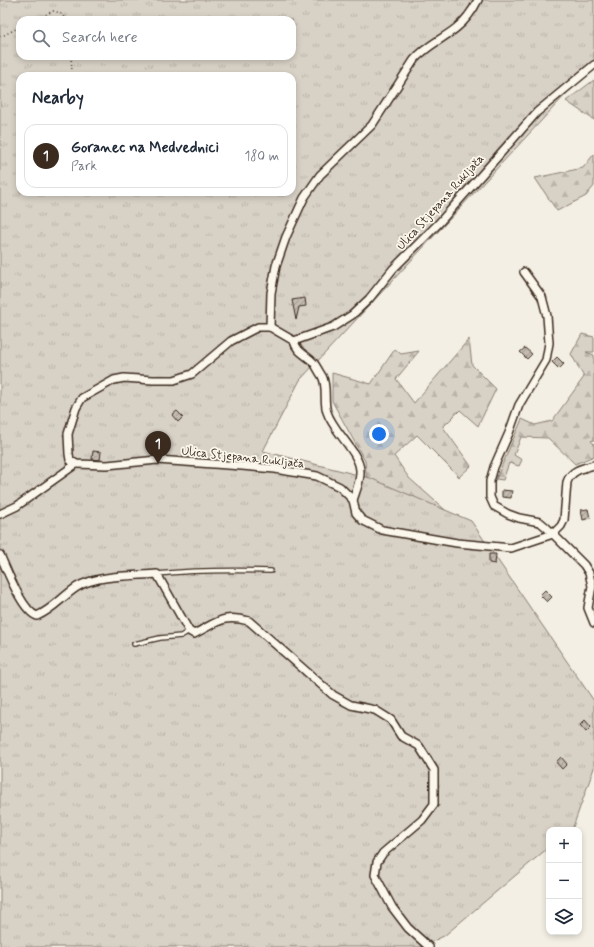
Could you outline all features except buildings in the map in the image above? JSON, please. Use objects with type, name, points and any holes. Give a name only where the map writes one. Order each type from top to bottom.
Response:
[{"type":"street","points":[[270,327],[271,293],[276,266],[286,237],[304,198],[320,175],[372,125],[414,60],[421,52],[458,26],[468,17],[478,0]]},
{"type":"street","name":"Ulica Stjepana Rukljača","points":[[294,341],[333,327],[352,315],[439,223],[537,112],[594,66]]},
{"type":"street","points":[[524,272],[542,297],[547,316],[549,343],[546,360],[519,405],[494,467],[490,482],[490,497],[494,506],[508,514],[519,518],[540,522],[584,565],[589,573],[592,586],[588,608],[594,623]]},
{"type":"street","points":[[0,514],[17,506],[76,464],[70,460],[68,434],[76,408],[82,398],[114,380],[124,378],[174,380],[192,374],[231,341],[258,327],[270,327],[294,341],[296,349],[314,364],[323,378],[325,389],[324,399],[327,412],[357,459],[360,468],[360,476],[354,500]]},
{"type":"street","name":"Ulica Stjepana Rukljača","points":[[76,464],[107,465],[157,460],[275,469],[317,476],[340,487],[354,500],[356,513],[362,520],[382,530],[457,543],[511,548],[553,534]]},
{"type":"street","points":[[553,534],[561,526],[564,520],[568,477],[578,470],[594,465]]},
{"type":"street","points":[[0,555],[18,594],[32,614],[37,616],[45,612],[78,587],[93,580],[157,574],[189,631],[194,634],[223,619],[235,618],[249,621],[333,695],[351,705],[375,710],[391,720],[401,736],[419,746],[434,770],[434,804],[422,820],[382,853],[377,862],[375,875],[392,907],[408,928],[429,947]]},
{"type":"lane","points":[[157,574],[223,570],[271,572]]},
{"type":"lane","points":[[134,644],[160,638],[181,636],[189,631]]},
{"type":"path","points":[[43,16],[53,11],[60,13],[63,16]]},
{"type":"path","points":[[0,36],[16,30]]},
{"type":"path","points":[[71,60],[72,71]]},
{"type":"green space","points":[[0,0],[594,0],[594,64],[300,380],[263,451],[370,478],[471,521],[594,701],[594,768],[573,827],[546,827],[546,850],[444,936],[420,947],[0,947]]},
{"type":"green space","points":[[594,80],[594,120],[566,101]]},
{"type":"green space","points":[[594,154],[594,186],[586,196],[557,211],[535,178],[583,168]]},
{"type":"green space","points":[[582,334],[594,337],[594,352],[586,352],[594,355],[594,440],[591,441],[594,444],[594,456],[575,464],[548,438],[521,437],[514,455],[522,460],[519,466],[509,463],[503,480],[496,479],[522,419],[535,425],[552,421],[584,377],[571,354]]},
{"type":"green space","points":[[469,339],[472,365],[496,389],[478,426],[460,410],[443,427],[471,466],[459,477],[417,435],[394,456],[409,478],[460,523],[368,493],[365,461],[332,401],[332,373],[371,384],[395,349],[401,354],[419,351],[396,379],[414,403]]},
{"type":"place","name":"Goranec na Medvednici","points":[[158,464]]}]
